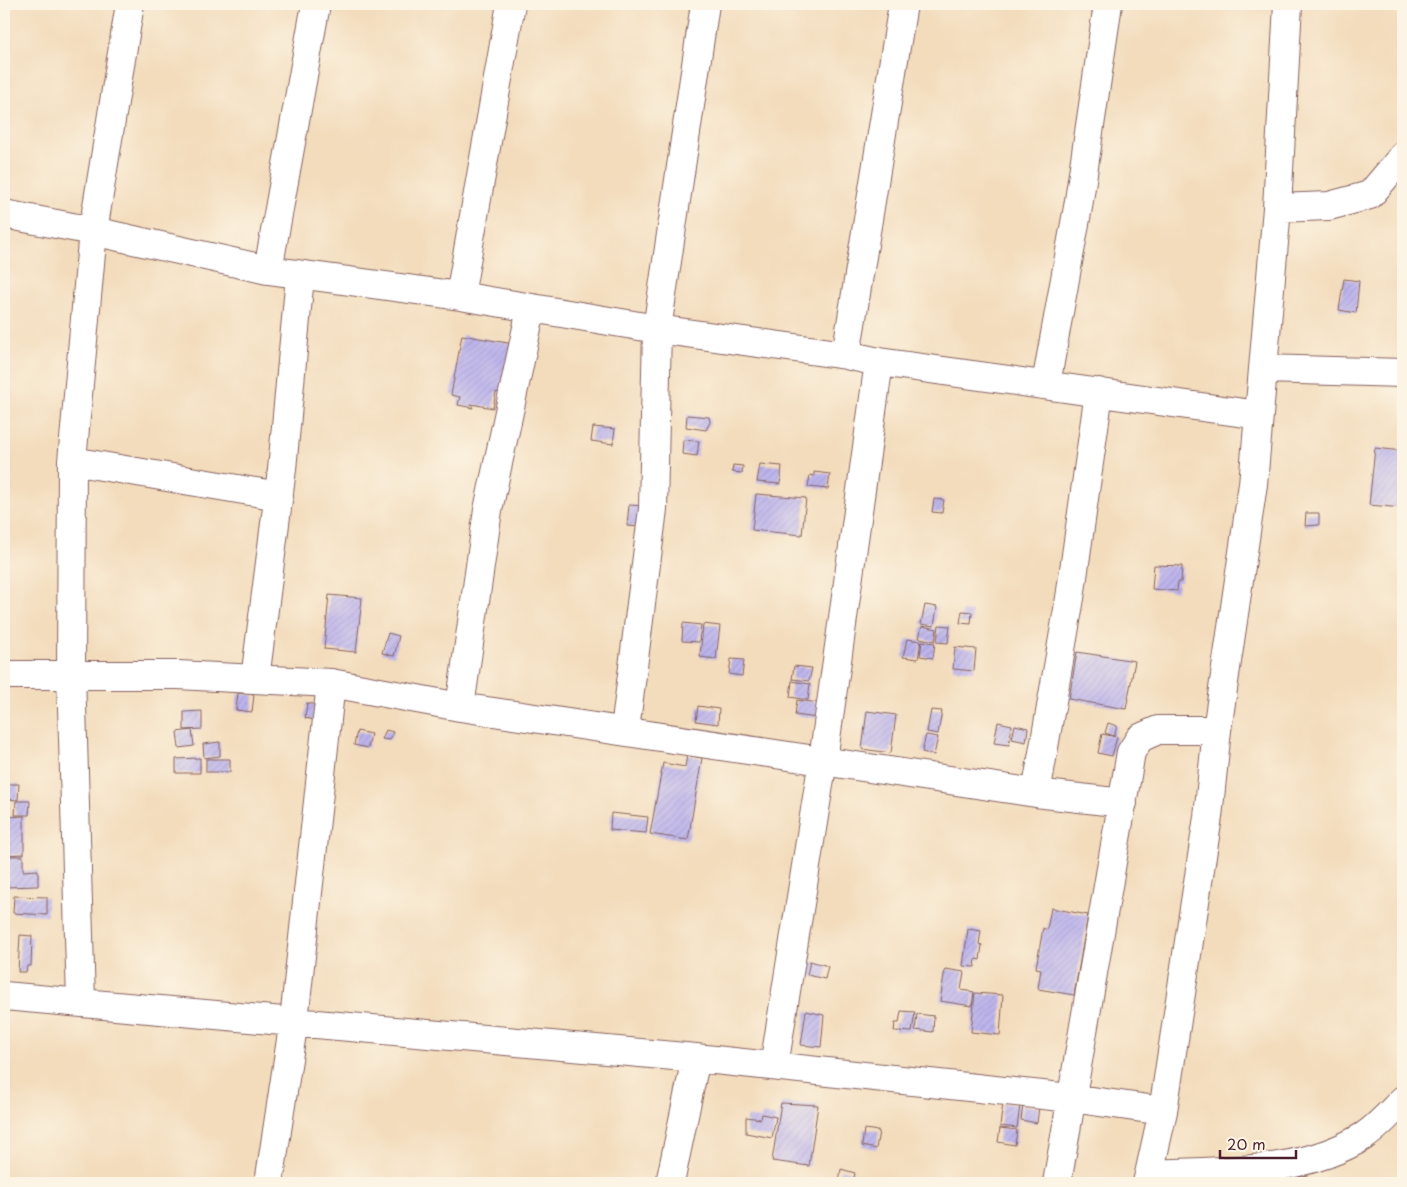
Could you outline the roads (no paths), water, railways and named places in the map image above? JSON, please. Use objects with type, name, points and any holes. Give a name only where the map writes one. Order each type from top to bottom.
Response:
[{"type":"street","points":[[81,1001],[71,674],[72,461],[93,231],[130,4]]},
{"type":"street","points":[[268,270],[316,4]]},
{"type":"street","points":[[460,296],[511,4]]},
{"type":"street","points":[[625,730],[653,510],[657,329],[706,4]]},
{"type":"street","points":[[846,355],[903,4]]},
{"type":"street","points":[[1046,384],[1078,207],[1108,4]]},
{"type":"street","points":[[1288,4],[1278,208],[1253,484],[1217,730],[1208,817],[1162,1111],[1148,1178],[1254,1168],[1301,1162],[1324,1156],[1366,1134],[1403,1100]]},
{"type":"street","points":[[1278,208],[1329,206],[1370,195],[1403,156]]},
{"type":"street","points":[[4,214],[93,231],[300,276],[460,296],[657,329],[1259,415]]},
{"type":"street","points":[[256,679],[279,496],[300,276]]},
{"type":"street","points":[[460,707],[488,510],[531,309]]},
{"type":"street","points":[[774,1066],[822,760],[879,362]]},
{"type":"street","points":[[1263,369],[1403,373]]},
{"type":"street","points":[[1036,793],[1070,598],[1098,392]]},
{"type":"street","points":[[72,461],[279,496]]},
{"type":"street","points":[[4,675],[178,675],[331,683],[460,707],[625,730],[1036,793],[1123,803]]},
{"type":"street","points":[[269,1183],[294,1020],[331,683]]},
{"type":"street","points":[[1057,1183],[1131,752],[1140,738],[1158,730],[1217,730]]},
{"type":"street","points":[[4,996],[294,1020],[696,1058],[1071,1098],[1162,1111]]},
{"type":"street","points":[[670,1183],[696,1058]]}]
